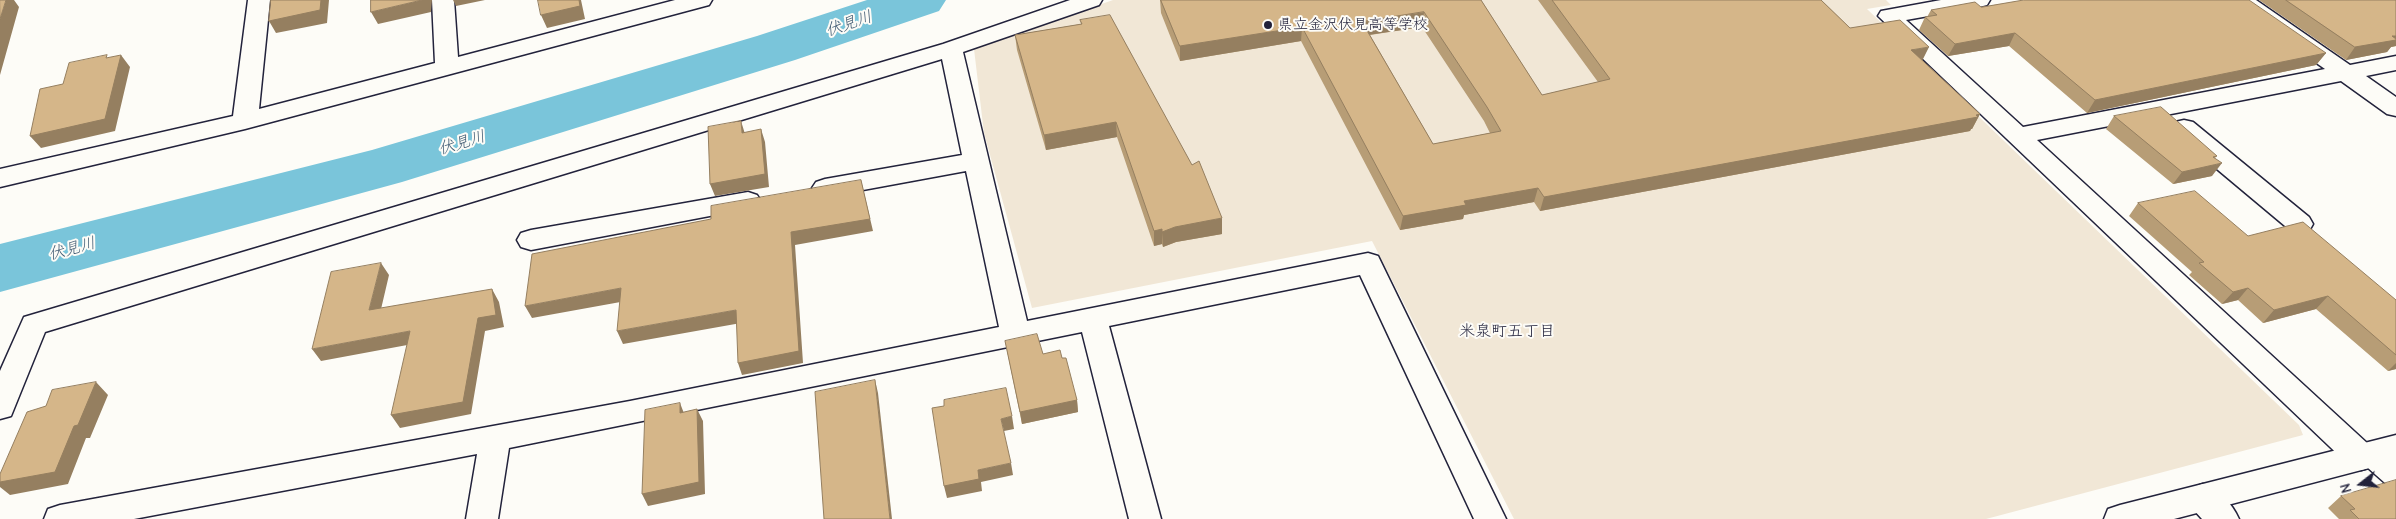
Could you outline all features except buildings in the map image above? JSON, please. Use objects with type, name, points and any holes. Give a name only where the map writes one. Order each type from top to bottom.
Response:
[{"type":"street","points":[[245,121],[259,0]]},
{"type":"street","points":[[442,0],[447,67]]},
{"type":"street","points":[[0,178],[245,121],[447,67],[641,8],[701,0]]},
{"type":"street","points":[[0,407],[34,325],[951,49],[1091,0]]},
{"type":"street","points":[[1979,0],[1889,16],[2017,136],[2382,458]]},
{"type":"street","points":[[2241,0],[2396,108]]},
{"type":"street","points":[[951,49],[1015,334]]},
{"type":"street","points":[[2017,136],[2396,63]]},
{"type":"street","points":[[2160,108],[2300,224]]},
{"type":"street","points":[[802,192],[976,161]]},
{"type":"street","points":[[531,240],[773,197]]},
{"type":"street","points":[[60,519],[494,438],[1093,320],[1368,263],[1490,519]]},
{"type":"street","points":[[1093,320],[1145,519]]},
{"type":"street","points":[[482,519],[494,438]]},
{"type":"street","points":[[2120,519],[2213,508],[2382,458]]},
{"type":"shaded area","points":[[1113,0],[1886,0],[1891,5],[1867,9],[2299,425],[2303,435],[1986,519],[1514,519],[1372,241],[1032,308],[984,133],[974,49]]},
{"type":"waterway","name":"伏見川","points":[[0,268],[381,168],[776,48],[920,0]]},
{"type":"place","name":"県立金沢伏見高等学校","points":[[1268,25]]},
{"type":"district","name":"米泉町五丁目","points":[[1507,331]]}]
